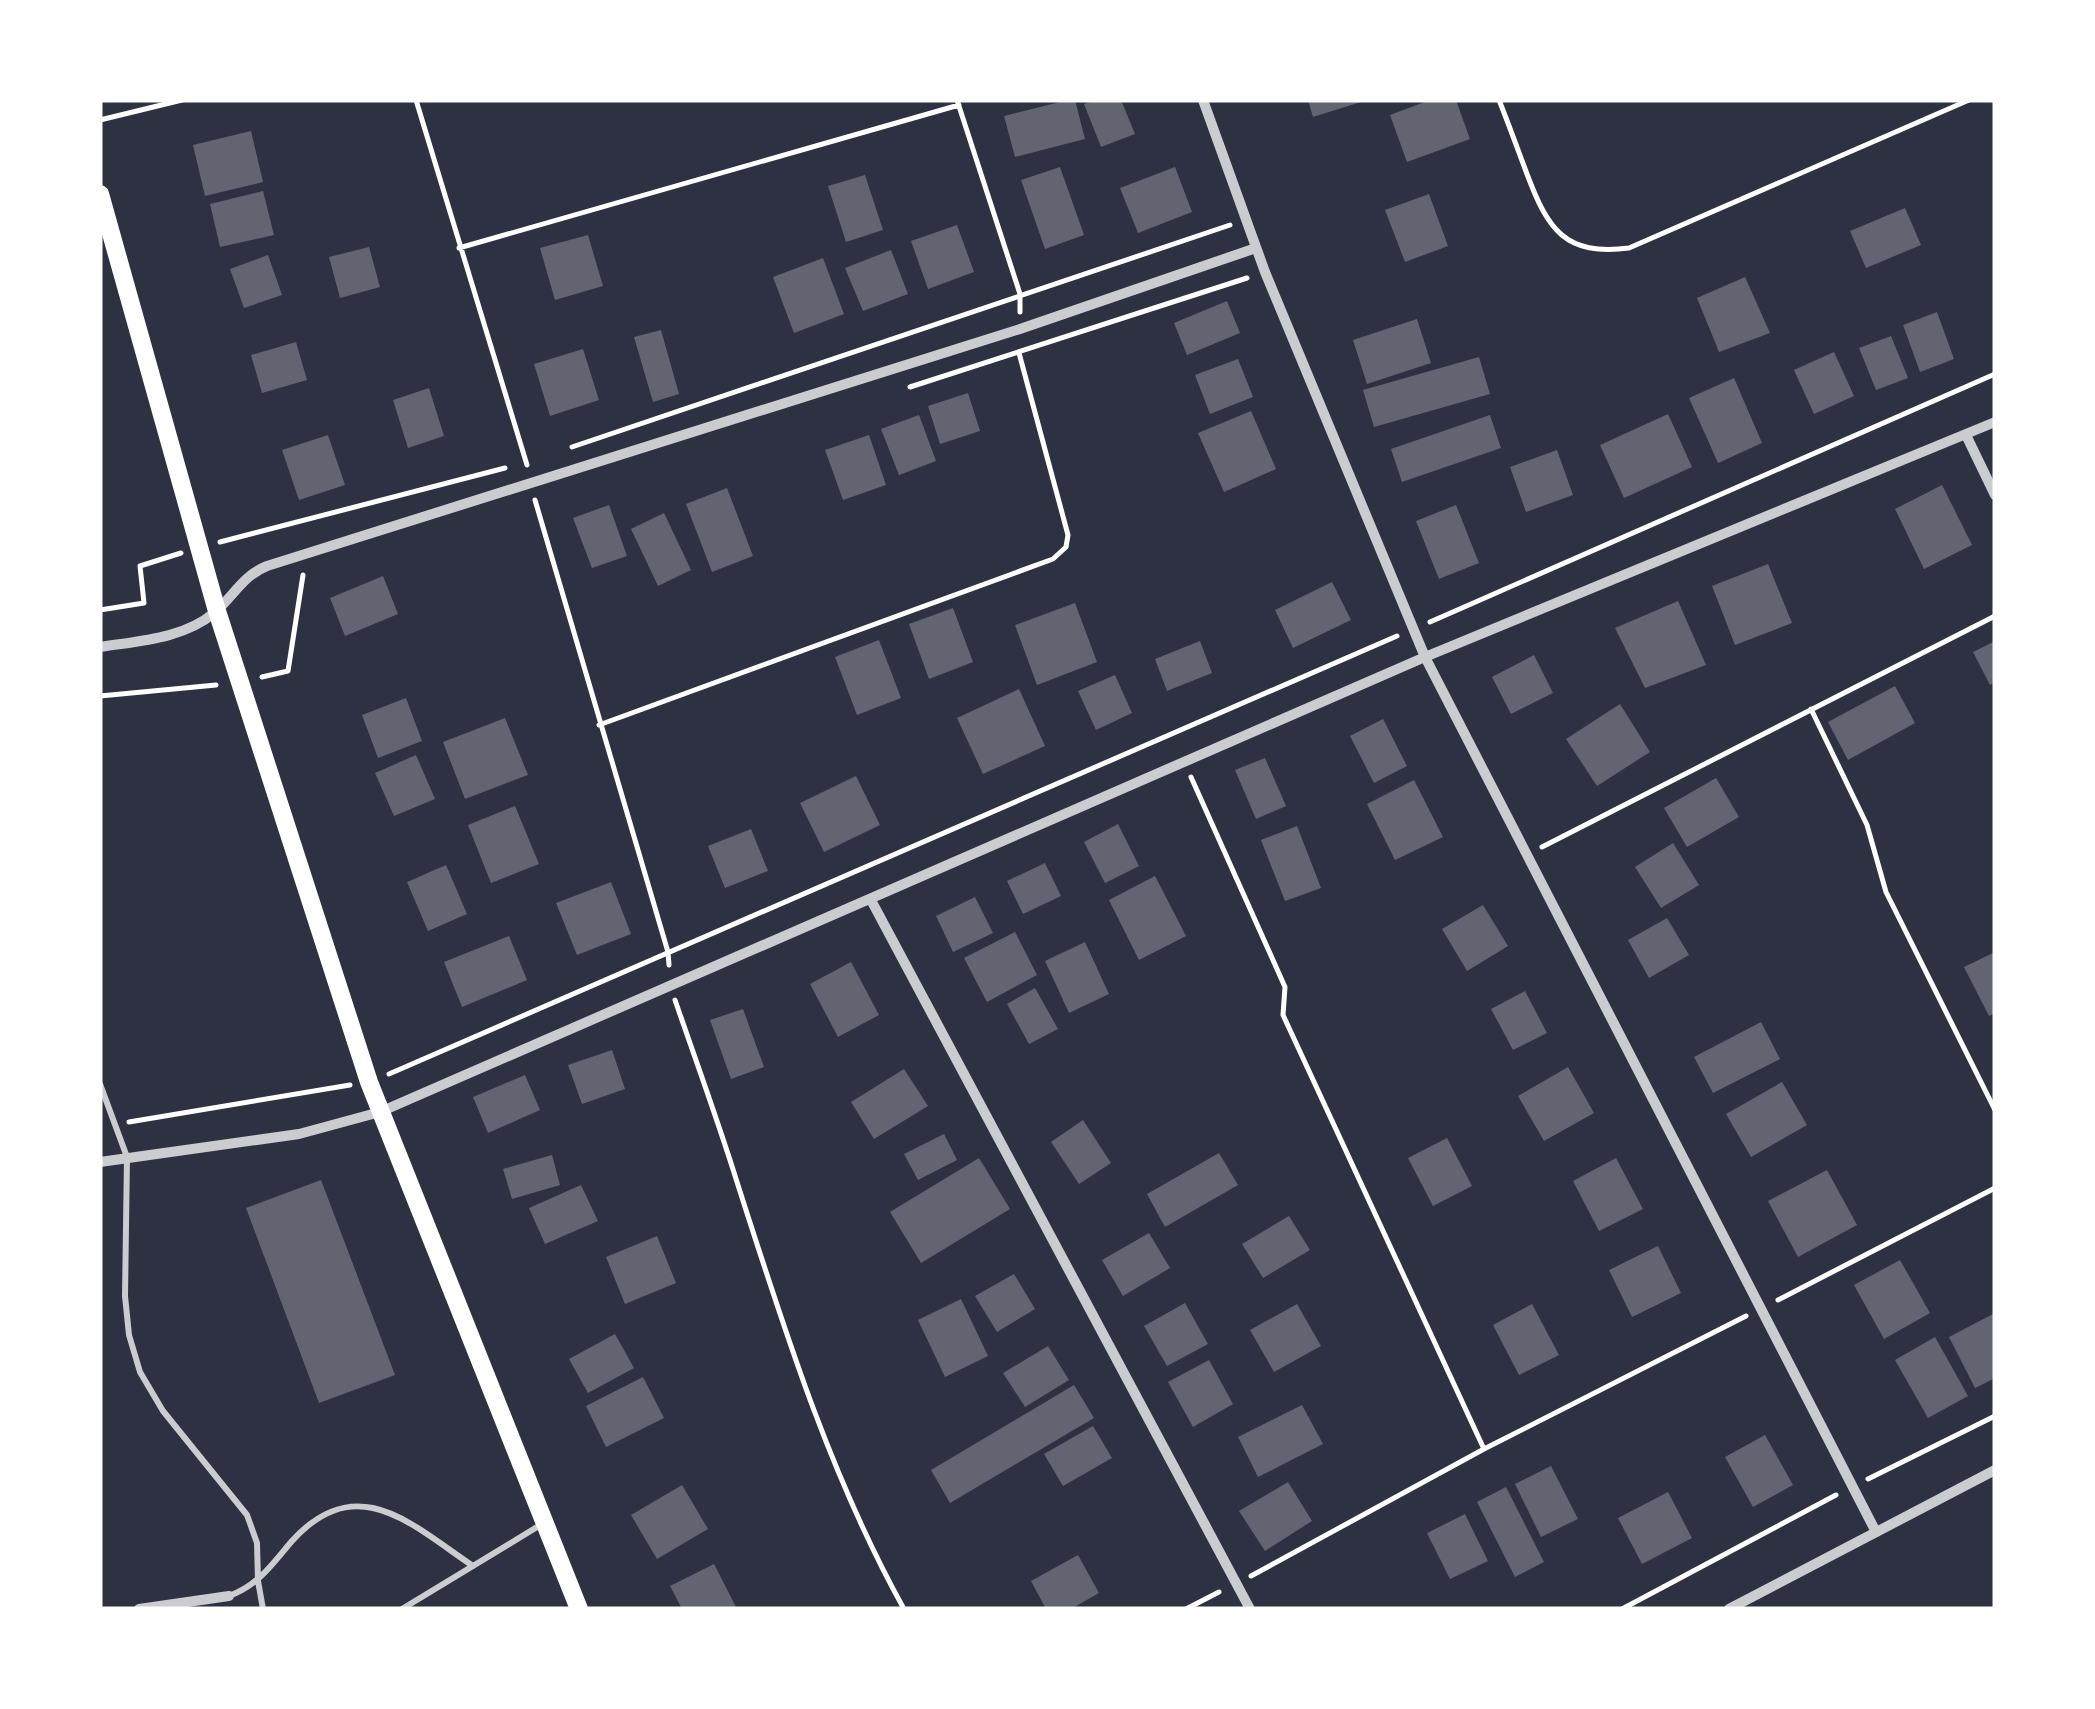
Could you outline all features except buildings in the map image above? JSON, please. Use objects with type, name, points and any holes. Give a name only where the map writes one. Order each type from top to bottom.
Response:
[{"type":"main road","points":[[100,194],[217,610],[369,1082],[579,1609]]},
{"type":"street","points":[[1203,100],[1256,248],[1425,656],[1876,1532]]},
{"type":"street","points":[[100,647],[167,636],[205,620],[255,570],[1020,329],[1256,248]]},
{"type":"street","points":[[100,1162],[299,1134],[380,1112],[1425,656],[1995,422]]},
{"type":"street","points":[[1966,435],[1995,495]]},
{"type":"street","points":[[871,900],[1250,1609]]},
{"type":"street","points":[[1729,1609],[1995,1470]]},
{"type":"street","points":[[140,1609],[230,1596]]},
{"type":"lane","points":[[100,1084],[127,1157],[125,1296],[129,1335],[140,1372],[163,1411],[224,1482],[246,1515],[257,1543],[263,1609]]},
{"type":"lane","points":[[230,1596],[258,1581],[307,1526],[340,1509],[362,1506],[380,1507],[400,1517],[473,1566]]},
{"type":"lane","points":[[402,1609],[544,1522]]},
{"type":"path","points":[[100,120],[182,100]]},
{"type":"path","points":[[416,100],[668,952],[670,987],[798,1371],[843,1484],[904,1609]]},
{"type":"path","points":[[1499,100],[1542,214],[1559,234],[1578,246],[1601,252],[1629,248],[1970,100]]},
{"type":"path","points":[[459,248],[959,105]]},
{"type":"path","points":[[563,450],[1247,219]]},
{"type":"path","points":[[908,388],[1266,272]]},
{"type":"path","points":[[116,1124],[369,1082],[1995,374]]},
{"type":"path","points":[[100,610],[144,604],[140,566],[507,468]]},
{"type":"path","points":[[599,725],[1053,559],[1066,548]]},
{"type":"path","points":[[100,696],[240,682],[288,671],[303,574]]},
{"type":"path","points":[[1526,855],[1995,616]]},
{"type":"path","points":[[1812,708],[1867,824],[1886,892],[1995,1110]]},
{"type":"path","points":[[1184,762],[1285,987],[1283,1015],[1484,1449]]},
{"type":"path","points":[[1186,1609],[1484,1449],[1995,1188]]},
{"type":"path","points":[[1622,1609],[1852,1486],[1995,1416]]}]
